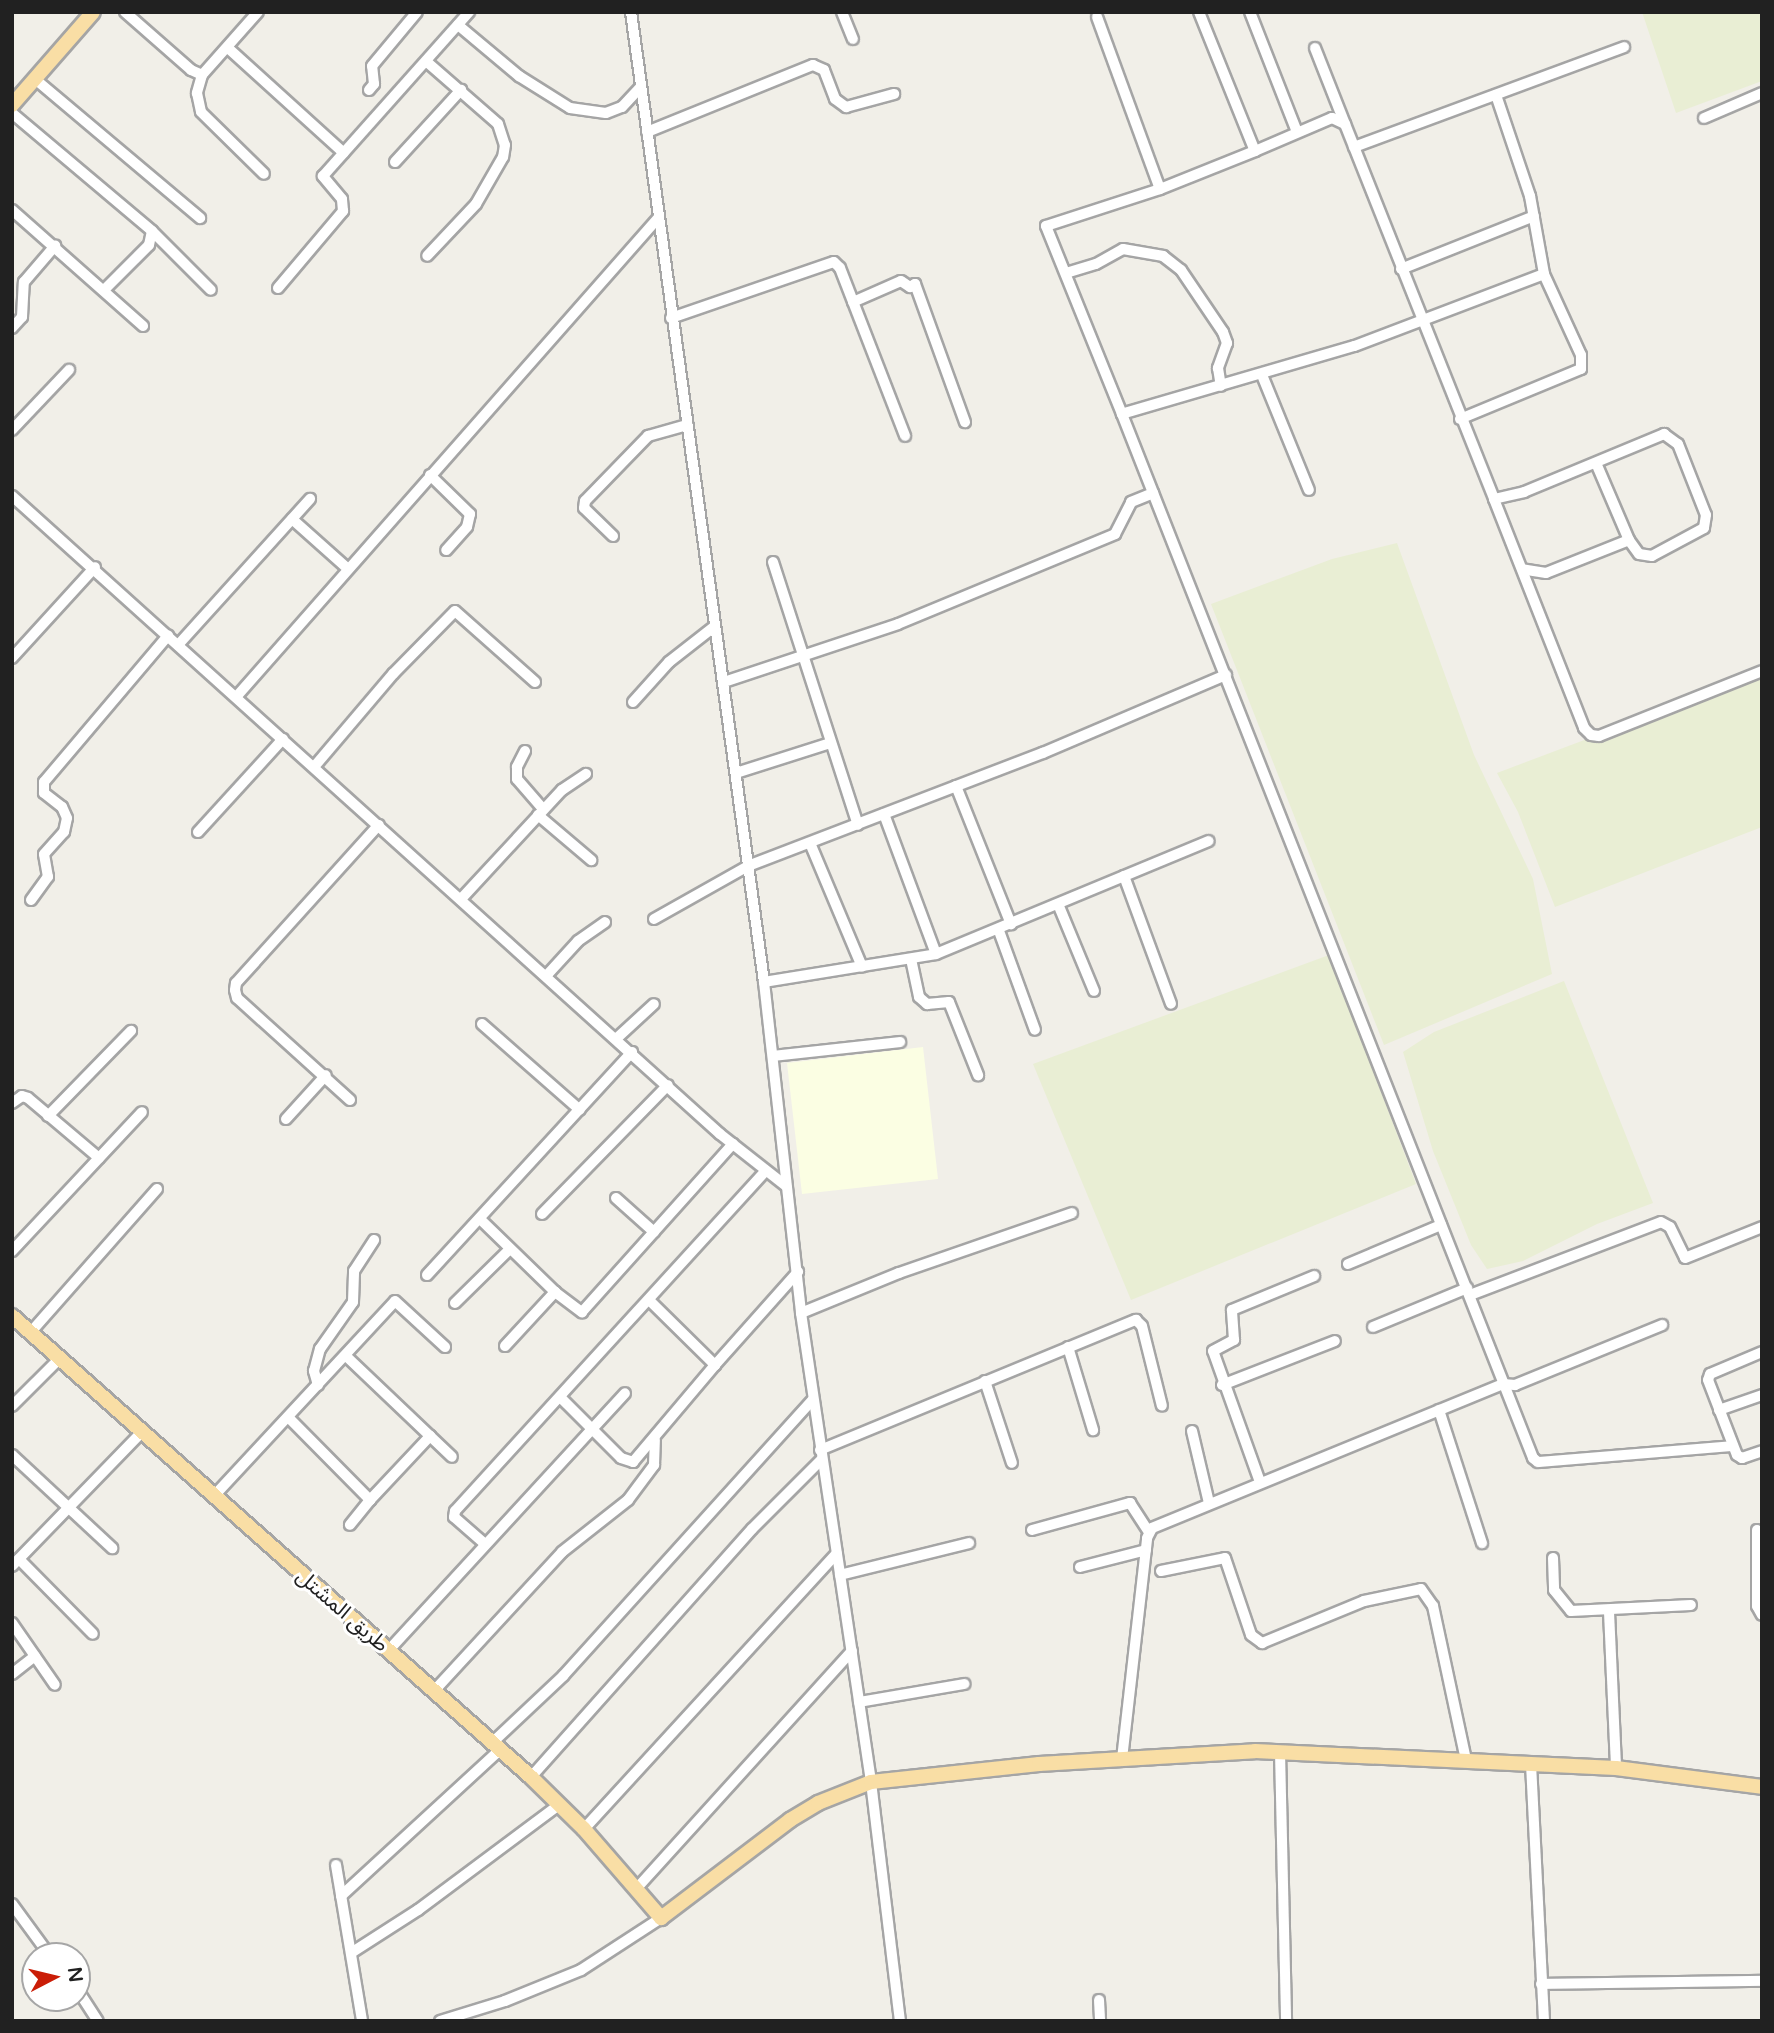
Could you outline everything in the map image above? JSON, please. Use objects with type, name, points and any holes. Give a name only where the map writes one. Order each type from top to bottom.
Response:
[{"type":"main road","points":[[12,105],[93,12]]},
{"type":"main road","name":"طريق المشتل","points":[[12,1316],[531,1777],[584,1829],[661,1918]]},
{"type":"main road","points":[[661,1918],[790,1820],[818,1802],[871,1782],[1122,1759],[1280,1752],[1616,1768],[1762,1787]]},
{"type":"street","points":[[125,12],[191,70],[202,75]]},
{"type":"street","points":[[258,12],[202,75],[197,93],[201,112],[264,174]]},
{"type":"street","points":[[369,90],[374,84],[372,66],[417,12]]},
{"type":"street","points":[[278,288],[343,211],[342,199],[323,176],[469,12]]},
{"type":"street","points":[[631,12],[764,982],[801,1314],[871,1782],[900,2021]]},
{"type":"street","points":[[842,12],[853,39]]},
{"type":"street","points":[[1199,12],[1255,151]]},
{"type":"street","points":[[1250,12],[1297,132]]},
{"type":"street","points":[[1097,17],[1160,189]]},
{"type":"street","points":[[458,25],[519,76],[570,108],[606,113],[622,107],[640,88]]},
{"type":"street","points":[[1354,147],[1624,47]]},
{"type":"street","points":[[228,48],[344,153]]},
{"type":"street","points":[[1315,48],[1421,322],[1584,728],[1591,735],[1599,736],[1762,671]]},
{"type":"street","points":[[427,62],[498,124],[503,132],[503,157],[476,204],[427,256]]},
{"type":"street","points":[[647,132],[813,65],[824,70],[835,99],[846,107],[894,94]]},
{"type":"street","points":[[35,79],[200,218]]},
{"type":"street","points":[[395,162],[461,90]]},
{"type":"street","points":[[1704,117],[1762,93]]},
{"type":"street","points":[[1460,419],[1581,369],[1581,355],[1544,274],[1534,216],[1496,95]]},
{"type":"street","points":[[12,113],[152,232],[211,290]]},
{"type":"street","points":[[1345,124],[1332,118],[1160,189],[1046,226],[1226,675],[1503,1384],[1538,1462],[1732,1446]]},
{"type":"street","points":[[12,210],[105,289],[143,326]]},
{"type":"street","points":[[1401,269],[1534,216]]},
{"type":"street","points":[[237,696],[659,217]]},
{"type":"street","points":[[105,289],[149,245],[152,232]]},
{"type":"street","points":[[12,328],[22,317],[24,282],[55,246]]},
{"type":"street","points":[[1066,273],[1096,264],[1123,248],[1163,256],[1181,270],[1223,332],[1227,343],[1218,368],[1221,386]]},
{"type":"street","points":[[671,318],[829,262],[840,268],[905,436]]},
{"type":"street","points":[[1122,414],[1262,375],[1421,322],[1544,274]]},
{"type":"street","points":[[853,302],[901,281],[910,287],[915,284],[965,422]]},
{"type":"street","points":[[12,430],[69,370]]},
{"type":"street","points":[[1262,375],[1309,490]]},
{"type":"street","points":[[614,536],[584,508],[585,501],[648,436],[687,425]]},
{"type":"street","points":[[1494,499],[1595,463],[1664,434],[1678,444],[1708,520],[1693,535],[1652,556],[1639,554],[1629,540],[1595,463]]},
{"type":"street","points":[[430,475],[470,514],[467,527],[446,550]]},
{"type":"street","points":[[724,682],[952,604],[1115,534],[1131,502],[1153,493]]},
{"type":"street","points":[[12,496],[95,567],[178,645],[733,1144],[786,1186]]},
{"type":"street","points":[[178,645],[310,499]]},
{"type":"street","points":[[292,519],[347,568]]},
{"type":"street","points":[[1522,569],[1546,573],[1629,540]]},
{"type":"street","points":[[773,562],[801,657],[858,825]]},
{"type":"street","points":[[12,658],[95,567]]},
{"type":"street","points":[[314,767],[393,674],[455,611],[535,682]]},
{"type":"street","points":[[634,702],[669,662],[715,625]]},
{"type":"street","points":[[31,900],[48,877],[44,854],[64,832],[67,818],[62,807],[44,793],[44,782],[169,636]]},
{"type":"street","points":[[654,919],[748,866],[956,786],[1226,675]]},
{"type":"street","points":[[198,832],[283,739]]},
{"type":"street","points":[[736,773],[830,743]]},
{"type":"street","points":[[525,751],[517,767],[517,779],[541,812],[591,860]]},
{"type":"street","points":[[461,899],[541,812],[586,774]]},
{"type":"street","points":[[956,786],[1011,924]]},
{"type":"street","points":[[884,814],[936,954]]},
{"type":"street","points":[[350,1100],[326,1075],[237,998],[236,983],[379,825]]},
{"type":"street","points":[[764,982],[936,954],[999,931],[1209,841]]},
{"type":"street","points":[[810,843],[862,967]]},
{"type":"street","points":[[1124,876],[1171,1004]]},
{"type":"street","points":[[1059,904],[1094,991]]},
{"type":"street","points":[[547,975],[578,941],[605,922]]},
{"type":"street","points":[[999,931],[1035,1030]]},
{"type":"street","points":[[911,959],[919,997],[927,1004],[949,1002],[978,1075]]},
{"type":"street","points":[[617,1038],[654,1004]]},
{"type":"street","points":[[482,1024],[580,1110]]},
{"type":"street","points":[[48,1116],[131,1031]]},
{"type":"street","points":[[773,1056],[900,1042]]},
{"type":"street","points":[[427,1275],[632,1052]]},
{"type":"street","points":[[286,1119],[326,1075]]},
{"type":"street","points":[[542,1214],[668,1085]]},
{"type":"street","points":[[12,1103],[22,1096],[28,1098],[99,1158]]},
{"type":"street","points":[[12,1251],[142,1112]]},
{"type":"street","points":[[480,1219],[555,1293],[578,1312],[587,1310],[733,1144]]},
{"type":"street","points":[[485,1544],[454,1517],[455,1511],[766,1171]]},
{"type":"street","points":[[30,1333],[157,1189]]},
{"type":"street","points":[[616,1198],[654,1233]]},
{"type":"street","points":[[801,1314],[899,1273],[1072,1213]]},
{"type":"street","points":[[1373,1327],[1661,1222],[1670,1227],[1685,1258],[1762,1227]]},
{"type":"street","points":[[1348,1264],[1441,1225]]},
{"type":"street","points":[[318,1385],[314,1371],[320,1349],[353,1302],[354,1271],[374,1240]]},
{"type":"street","points":[[455,1303],[510,1248]]},
{"type":"street","points":[[560,1397],[626,1461],[638,1459],[715,1365],[798,1272]]},
{"type":"street","points":[[1260,1482],[1212,1355],[1234,1340],[1232,1310],[1314,1276]]},
{"type":"street","points":[[505,1346],[555,1293]]},
{"type":"street","points":[[649,1300],[715,1365]]},
{"type":"street","points":[[213,1497],[395,1301],[445,1347]]},
{"type":"street","points":[[531,1777],[821,1454],[985,1381],[1139,1321],[1162,1406]]},
{"type":"street","points":[[1122,1759],[1146,1550],[1149,1532],[1160,1523],[1503,1384],[1515,1385],[1662,1325]]},
{"type":"street","points":[[1222,1385],[1335,1341]]},
{"type":"street","points":[[1068,1347],[1093,1430]]},
{"type":"street","points":[[1762,1352],[1708,1377],[1732,1446],[1739,1458],[1762,1451]]},
{"type":"street","points":[[346,1356],[452,1457]]},
{"type":"street","points":[[12,1406],[60,1358]]},
{"type":"street","points":[[985,1381],[1012,1462]]},
{"type":"street","points":[[388,1651],[625,1393]]},
{"type":"street","points":[[1719,1410],[1762,1395]]},
{"type":"street","points":[[341,1896],[496,1746],[563,1676],[813,1399]]},
{"type":"street","points":[[1439,1410],[1482,1543]]},
{"type":"street","points":[[288,1418],[370,1500]]},
{"type":"street","points":[[1192,1430],[1209,1503]]},
{"type":"street","points":[[93,1634],[16,1563],[142,1432]]},
{"type":"street","points":[[350,1525],[430,1436]]},
{"type":"street","points":[[433,1692],[562,1552],[628,1500],[654,1465],[655,1440]]},
{"type":"street","points":[[12,1455],[112,1548]]},
{"type":"street","points":[[1032,1530],[1129,1503],[1149,1532]]},
{"type":"street","points":[[1757,1530],[1757,1606],[1762,1615]]},
{"type":"street","points":[[840,1575],[969,1543]]},
{"type":"street","points":[[1080,1567],[1146,1550]]},
{"type":"street","points":[[584,1829],[837,1553]]},
{"type":"street","points":[[1161,1571],[1225,1558],[1251,1635],[1262,1643],[1364,1601],[1421,1589],[1433,1606],[1466,1760]]},
{"type":"street","points":[[1553,1559],[1554,1590],[1566,1609],[1609,1612],[1691,1605]]},
{"type":"street","points":[[1609,1612],[1616,1768]]},
{"type":"street","points":[[12,1623],[55,1685]]},
{"type":"street","points":[[637,1888],[852,1651]]},
{"type":"street","points":[[12,1674],[35,1656]]},
{"type":"street","points":[[859,1702],[964,1684]]},
{"type":"street","points":[[1280,1752],[1286,2021]]},
{"type":"street","points":[[1531,1764],[1544,2021]]},
{"type":"street","points":[[351,1953],[429,1903],[559,1805]]},
{"type":"street","points":[[336,1865],[362,2021]]},
{"type":"street","points":[[12,1904],[40,1942]]},
{"type":"street","points":[[440,2021],[505,2001],[581,1970],[661,1918]]},
{"type":"street","points":[[1541,1983],[1762,1981]]},
{"type":"street","points":[[1099,2000],[1100,2021]]},
{"type":"shaded area","points":[[1642,12],[1762,12],[1762,81],[1676,113]]},
{"type":"shaded area","points":[[1397,543],[1474,755],[1533,879],[1552,974],[1384,1045],[1211,604],[1332,559]]},
{"type":"shaded area","points":[[1762,673],[1762,827],[1555,907],[1518,812],[1497,773]]},
{"type":"shaded area","points":[[1329,955],[1416,1184],[1131,1300],[1033,1064]]},
{"type":"shaded area","points":[[1564,981],[1653,1203],[1597,1224],[1523,1261],[1487,1269],[1471,1245],[1433,1151],[1403,1052],[1434,1032]]},
{"type":"shaded area","points":[[923,1047],[938,1179],[802,1194],[787,1063]]}]
